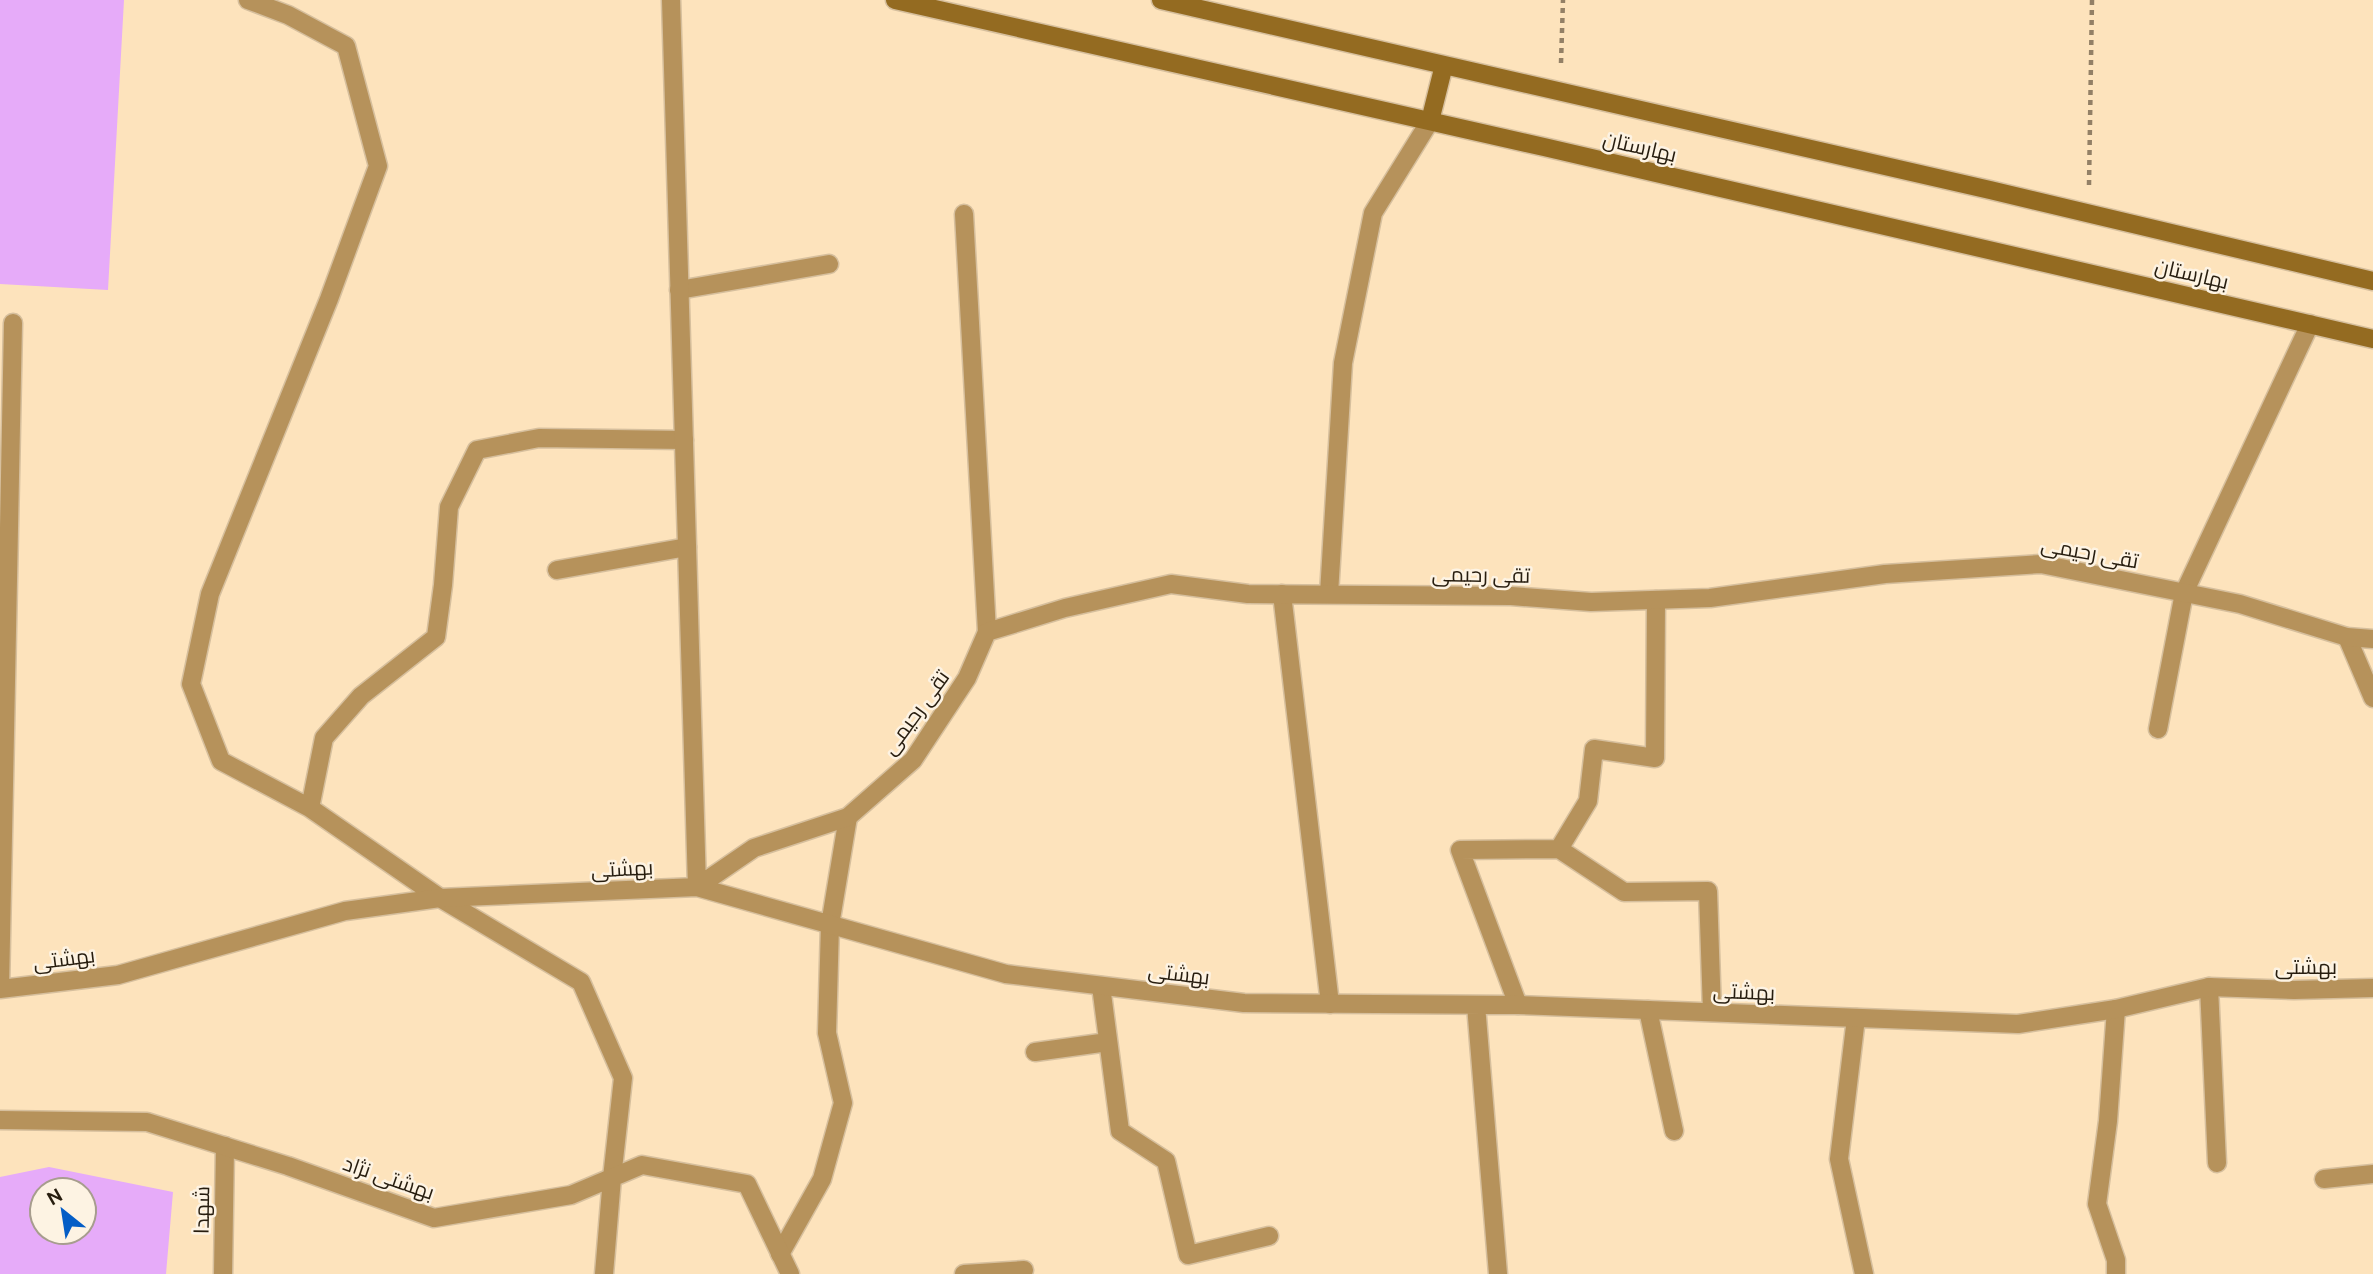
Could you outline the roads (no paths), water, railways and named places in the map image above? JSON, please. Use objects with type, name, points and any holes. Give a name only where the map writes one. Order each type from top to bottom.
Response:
[{"type":"street","points":[[248,0],[288,15],[346,46],[378,166],[329,299],[211,594],[191,684],[221,761],[310,807],[440,898],[581,982],[623,1078],[611,1178],[604,1274]]},
{"type":"street","points":[[671,0],[697,887]]},
{"type":"street","name":"بهارستان","points":[[895,0],[2373,339]]},
{"type":"street","name":"بهارستان","points":[[1161,0],[2373,281]]},
{"type":"street","points":[[1329,594],[1343,363],[1373,214],[1430,121],[1444,65]]},
{"type":"street","points":[[964,214],[987,632]]},
{"type":"street","points":[[679,290],[829,264]]},
{"type":"street","points":[[0,989],[13,323]]},
{"type":"street","points":[[2158,729],[2184,593],[2310,324]]},
{"type":"street","points":[[310,807],[324,738],[361,696],[436,637],[449,507],[477,450],[539,438],[684,440]]},
{"type":"street","points":[[557,570],[687,547]]},
{"type":"street","name":"تقی رحیمی","points":[[697,887],[754,848],[848,817],[913,760],[967,678],[987,632],[1065,608],[1171,584],[1248,594],[1511,596],[1591,602],[1710,598],[1885,574],[2041,564],[2240,604],[2347,637],[2373,639]]},
{"type":"street","points":[[1282,594],[1330,1004]]},
{"type":"street","points":[[1559,849],[1588,801],[1594,749],[1655,758],[1656,600]]},
{"type":"street","points":[[2347,637],[2373,698]]},
{"type":"street","points":[[780,1254],[822,1179],[843,1103],[827,1033],[830,925],[848,817]]},
{"type":"street","points":[[1518,1005],[1460,850],[1559,849],[1624,892],[1708,891],[1712,1013]]},
{"type":"street","name":"بهشتی","points":[[0,989],[118,975],[345,911],[440,898],[697,887],[1006,974],[1244,1003],[1518,1005],[2018,1024],[2116,1009],[2209,987],[2294,990],[2373,988]]},
{"type":"street","points":[[1101,986],[1120,1131],[1166,1161],[1188,1255],[1269,1236]]},
{"type":"street","points":[[2209,987],[2217,1163]]},
{"type":"street","points":[[1476,1005],[1498,1274]]},
{"type":"street","points":[[2116,1009],[2108,1121],[2097,1204],[2116,1260],[2116,1274]]},
{"type":"street","points":[[1648,1010],[1674,1131]]},
{"type":"street","points":[[1856,1018],[1839,1159],[1864,1274]]},
{"type":"street","points":[[1035,1052],[1108,1042]]},
{"type":"street","name":"بهشتی نژاد","points":[[0,1120],[147,1122],[434,1218],[571,1195],[642,1165],[747,1184],[790,1274]]},
{"type":"street","name":"شهدا","points":[[223,1274],[225,1146]]},
{"type":"street","points":[[2323,1179],[2373,1174]]},
{"type":"street","points":[[964,1274],[1024,1270]]}]
